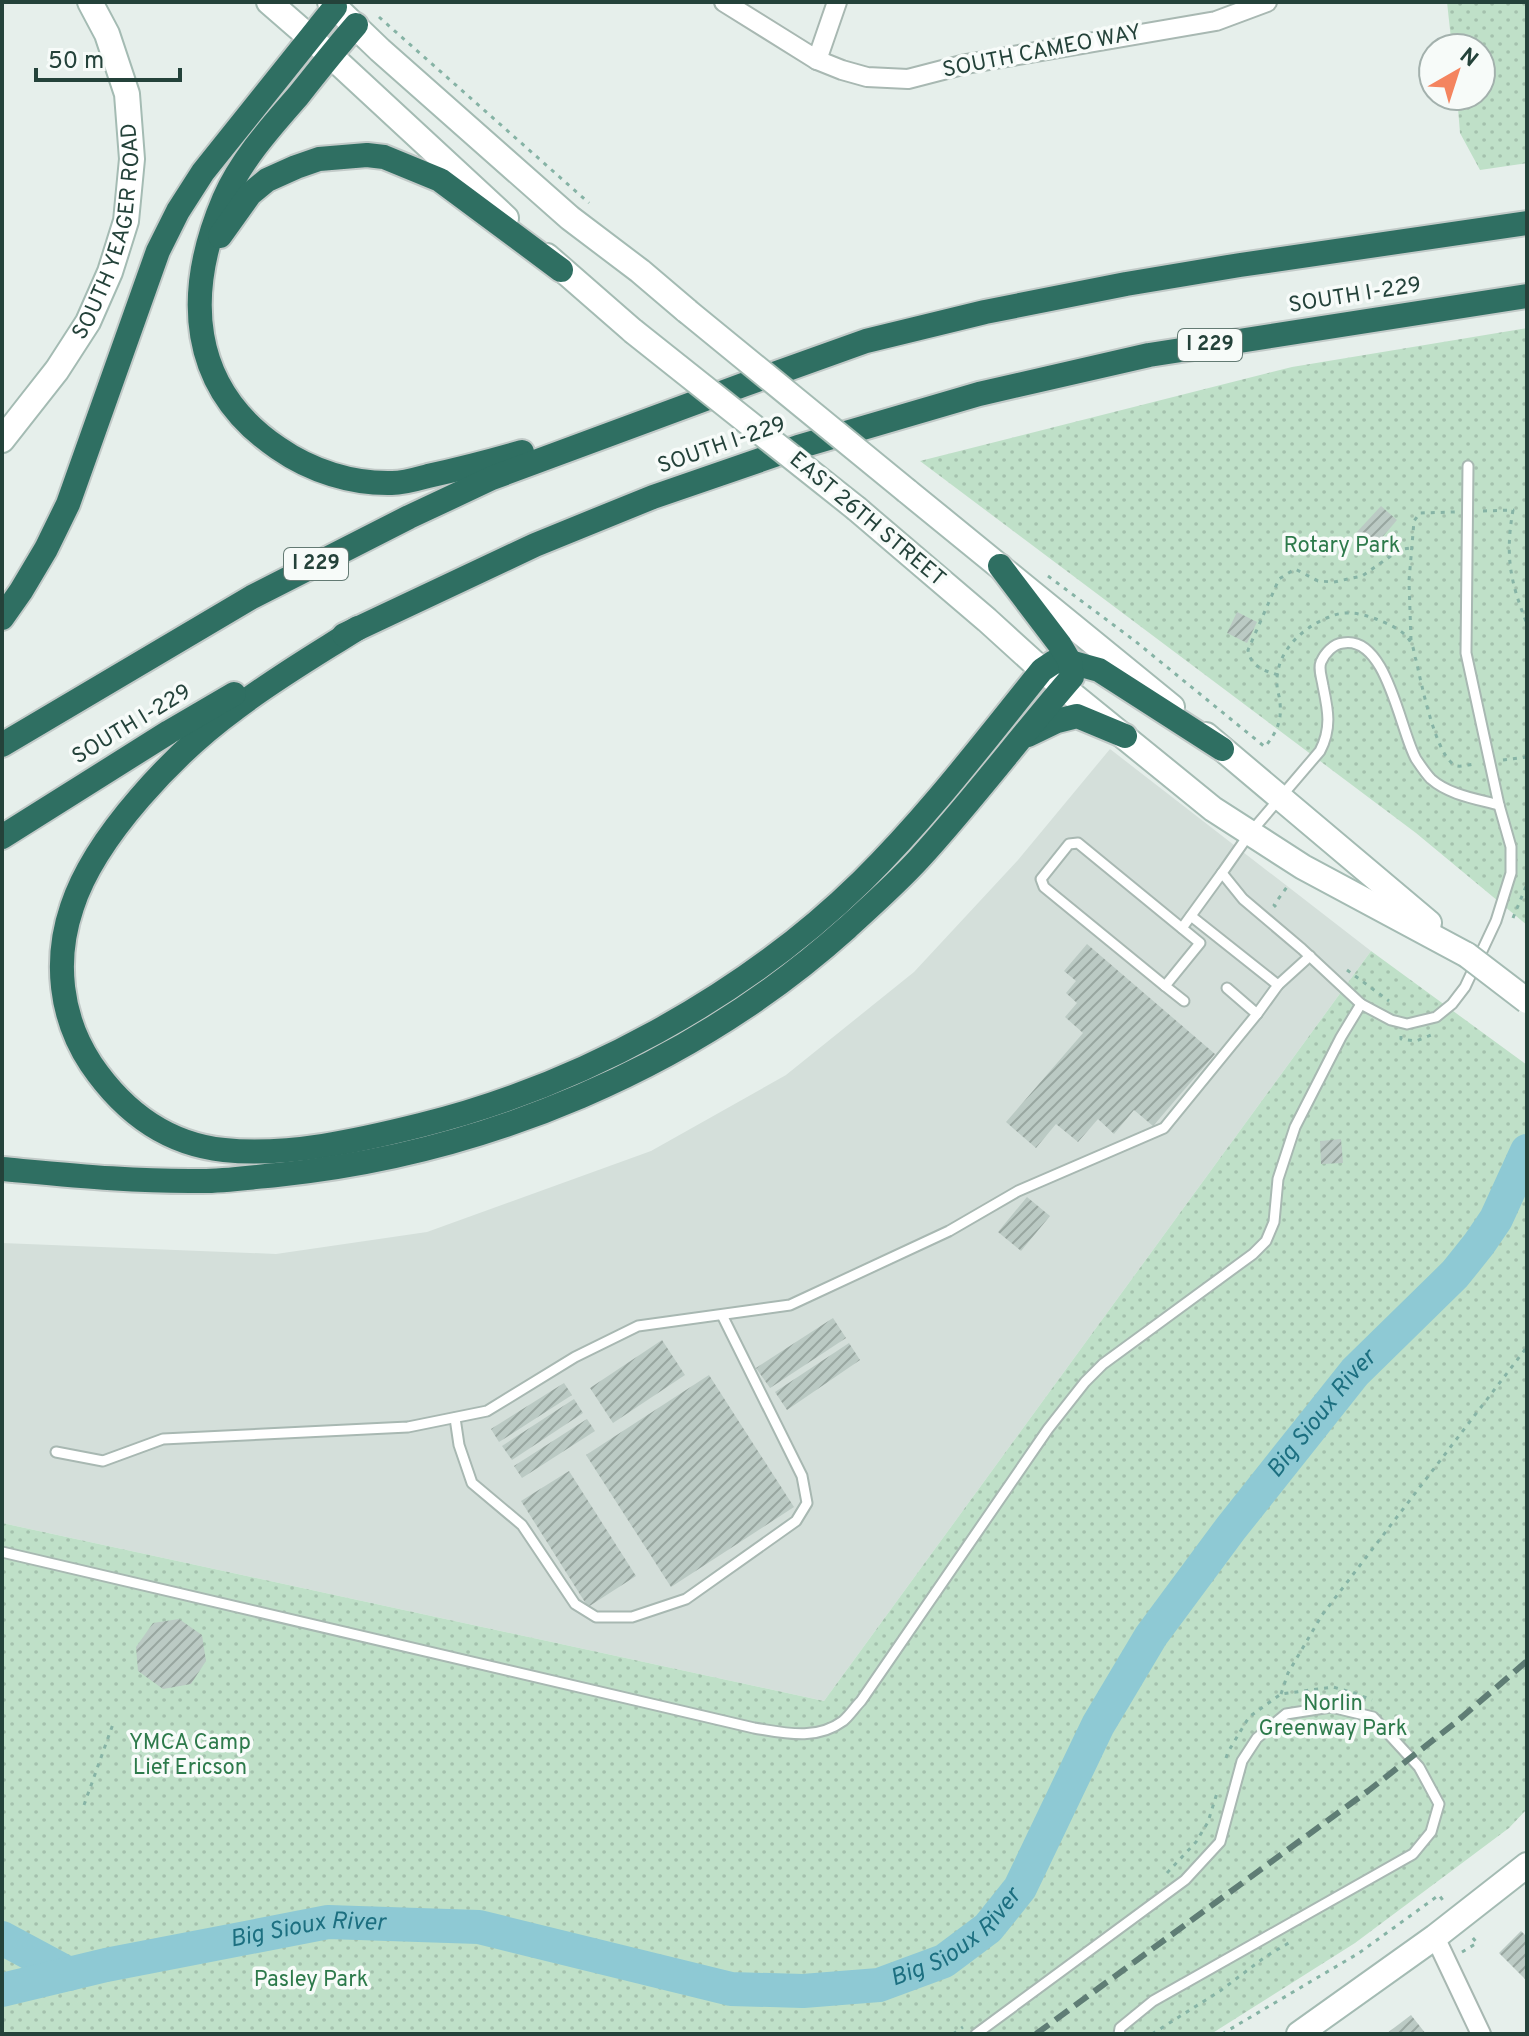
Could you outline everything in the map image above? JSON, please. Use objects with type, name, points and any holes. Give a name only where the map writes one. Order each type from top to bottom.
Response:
[{"type":"highway","points":[[2,618],[46,549],[68,504],[158,251],[178,211],[203,172],[310,38],[332,4]]},
{"type":"highway","points":[[363,18],[252,150],[236,174],[212,232],[199,295],[204,346],[213,375],[225,397],[240,417],[265,440],[295,460],[319,470],[367,482],[395,483],[458,470],[649,420]]},
{"type":"highway","points":[[203,270],[233,216],[250,194],[267,180],[319,159],[367,155],[392,160],[440,180],[561,270]]},
{"type":"highway","name":"I 229","points":[[2,745],[252,597],[492,478],[866,341],[985,312],[1126,284],[1527,223]]},
{"type":"highway","name":"SOUTH I-229","points":[[2,837],[169,732],[275,670],[506,558],[653,497],[813,443],[979,394],[1089,368],[1149,355],[1527,296]]},
{"type":"highway","points":[[2,1169],[204,1181],[313,1171],[432,1148],[491,1131],[610,1083],[707,1031],[805,964],[917,861],[1072,677],[1070,662],[1060,645],[1000,566]]},
{"type":"highway","points":[[358,628],[232,710],[175,761],[107,841],[72,907],[65,936],[63,993],[81,1048],[112,1093],[152,1127],[194,1145],[254,1152],[287,1150],[387,1133],[459,1116],[573,1073],[676,1020],[778,953],[860,883],[933,805],[1042,670],[1054,662],[1070,662],[1099,670],[1222,749]]},
{"type":"highway","points":[[1012,750],[1026,736],[1039,729],[1077,716],[1125,736]]},
{"type":"main road","name":"SOUTH YEAGER ROAD","points":[[2,440],[57,370],[88,322],[110,272],[126,221],[132,159],[127,94],[107,34],[90,2]]},
{"type":"main road","name":"EAST 26TH STREET","points":[[269,2],[561,270],[857,509],[1063,688],[1213,809],[1303,867],[1467,955]]},
{"type":"main road","name":"EAST 26TH STREET","points":[[332,4],[363,18],[380,50],[570,218],[640,271],[1222,749],[1467,955],[1527,1001]]},
{"type":"main road","points":[[1299,2034],[1435,1937],[1527,1865]]},
{"type":"street","name":"SOUTH CAMEO WAY","points":[[724,2],[817,60],[867,77],[908,79],[966,64],[1216,21],[1267,2]]},
{"type":"street","points":[[817,60],[837,2]]},
{"type":"street","points":[[1435,1937],[1481,2034]]},
{"type":"lane","points":[[1222,873],[1243,899],[1361,1004],[1391,1020],[1404,1023],[1436,1017],[1452,1004],[1465,987],[1496,921],[1511,873],[1511,847],[1466,653],[1468,466]]},
{"type":"lane","points":[[1182,928],[1250,833],[1320,751],[1327,737],[1328,715],[1319,666],[1327,652],[1341,643],[1359,643],[1373,654],[1382,669],[1416,759],[1432,780],[1461,796],[1499,805]]},
{"type":"lane","points":[[1165,986],[1200,943],[1078,843],[1069,844],[1041,879],[1044,887],[1165,986],[1184,1001]]},
{"type":"lane","points":[[1191,916],[1278,985]]},
{"type":"lane","points":[[56,1452],[103,1461],[163,1439],[408,1427],[455,1418],[487,1411],[575,1357],[638,1326],[790,1305],[949,1231],[1018,1191],[1164,1128],[1278,985],[1310,956]]},
{"type":"lane","points":[[1227,988],[1257,1014]]},
{"type":"lane","points":[[2,1552],[754,1728],[794,1734],[821,1733],[844,1720],[861,1701],[1048,1429],[1085,1382],[1103,1364],[1253,1254],[1266,1241],[1274,1222],[1278,1179],[1295,1127],[1361,1004]]},
{"type":"lane","points":[[455,1418],[459,1445],[472,1483],[522,1525],[575,1604],[596,1617],[632,1617],[686,1599],[796,1521],[807,1503],[802,1476],[722,1315]]},
{"type":"lane","points":[[976,2034],[1185,1880],[1220,1842],[1242,1761],[1257,1738],[1286,1714],[1331,1707],[1373,1717],[1419,1767],[1439,1804],[1431,1832],[1413,1854],[1153,2001],[1120,2028],[1119,2034]]},
{"type":"path","points":[[363,18],[589,204]]},
{"type":"path","points":[[1278,675],[1260,669],[1249,658],[1248,650],[1279,579],[1295,569],[1318,581],[1334,582],[1362,576],[1401,549],[1412,548]]},
{"type":"path","points":[[1038,568],[1135,641],[1265,747],[1276,734],[1281,705],[1276,683],[1282,659],[1291,642],[1311,625],[1348,612],[1393,626],[1411,641],[1437,741],[1449,760],[1458,766],[1527,757]]},
{"type":"path","points":[[1527,840],[1527,848]]},
{"type":"path","points":[[1285,915],[1274,905],[1289,884]]},
{"type":"path","points":[[1512,920],[1527,884]]},
{"type":"path","points":[[1346,969],[1394,1004],[1406,1007],[1401,1039],[1416,1041],[1437,1033]]},
{"type":"path","points":[[1281,1694],[1288,1673],[1322,1615],[1527,1347]]},
{"type":"path","points":[[1224,1765],[1228,1752],[1249,1717],[1281,1694],[1333,1687],[1375,1702]]},
{"type":"path","points":[[84,1805],[113,1724]]},
{"type":"path","points":[[1164,1877],[1196,1842],[1208,1822],[1218,1791]]},
{"type":"path","points":[[1152,2034],[1301,1935]]},
{"type":"path","points":[[953,2034],[965,2026]]},
{"type":"shaded area","points":[[1110,749],[1371,951],[824,1701],[2,1523],[2,1243],[276,1254],[427,1232],[651,1151],[786,1075],[914,972],[1018,860]]},
{"type":"green space","points":[[1447,2],[1527,2],[1527,163],[1480,170],[1460,133],[1458,112],[1497,112],[1497,32],[1450,32]]},
{"type":"green space","name":"Rotary Park","points":[[1527,328],[1527,925],[1416,833],[920,461],[1292,367]]},
{"type":"green space","name":"YMCA Camp Lief Ericson","points":[[1371,951],[1527,1065],[1527,1809],[1509,1828],[1355,1943],[1211,2034],[2,2034],[2,1523],[824,1701]]},
{"type":"building","points":[[1381,506],[1397,520],[1372,549],[1355,534]]},
{"type":"building","points":[[1237,612],[1257,622],[1247,643],[1227,633]]},
{"type":"building","points":[[1087,944],[1215,1054],[1153,1126],[1134,1110],[1114,1134],[1098,1119],[1078,1142],[1056,1124],[1036,1148],[1006,1122],[1083,1033],[1065,1017],[1077,1003],[1066,993],[1076,981],[1064,971]]},
{"type":"building","points":[[1341,1139],[1343,1163],[1321,1164],[1320,1141]]},
{"type":"building","points":[[1027,1197],[1050,1216],[1021,1251],[998,1232]]},
{"type":"building","points":[[833,1318],[846,1338],[770,1388],[756,1368]]},
{"type":"building","points":[[662,1340],[685,1375],[613,1423],[590,1388]]},
{"type":"building","points":[[849,1343],[860,1360],[787,1410],[775,1392]]},
{"type":"building","points":[[709,1375],[794,1507],[671,1587],[586,1455]]},
{"type":"building","points":[[564,1383],[572,1395],[499,1442],[491,1429]]},
{"type":"building","points":[[574,1399],[583,1413],[512,1460],[502,1446]]},
{"type":"building","points":[[587,1419],[595,1431],[522,1478],[514,1466]]},
{"type":"building","points":[[569,1471],[636,1576],[588,1607],[521,1501]]},
{"type":"building","points":[[179,1619],[202,1635],[206,1661],[191,1684],[163,1689],[138,1671],[136,1647],[153,1623]]},
{"type":"building","points":[[1521,1931],[1527,1937],[1527,1981],[1499,1953]]},
{"type":"building","points":[[1411,2015],[1426,2034],[1386,2034]]},
{"type":"waterway","name":"Big Sioux River","points":[[2,1990],[106,1965],[328,1922],[479,1927],[731,1989],[803,1991],[879,1985],[944,1961],[988,1928],[1020,1888],[1098,1725],[1151,1636],[1231,1528],[1355,1372],[1455,1274],[1479,1244],[1496,1219],[1527,1151]]},
{"type":"waterway","points":[[2,1938],[69,1974]]},
{"type":"railway","points":[[1036,2034],[1368,1791],[1455,1723],[1527,1661]]},
{"type":"park label","name":"Norlin Greenway Park","points":[[1333,1716]]},
{"type":"park label","name":"Pasley Park","points":[[311,1980]]}]
